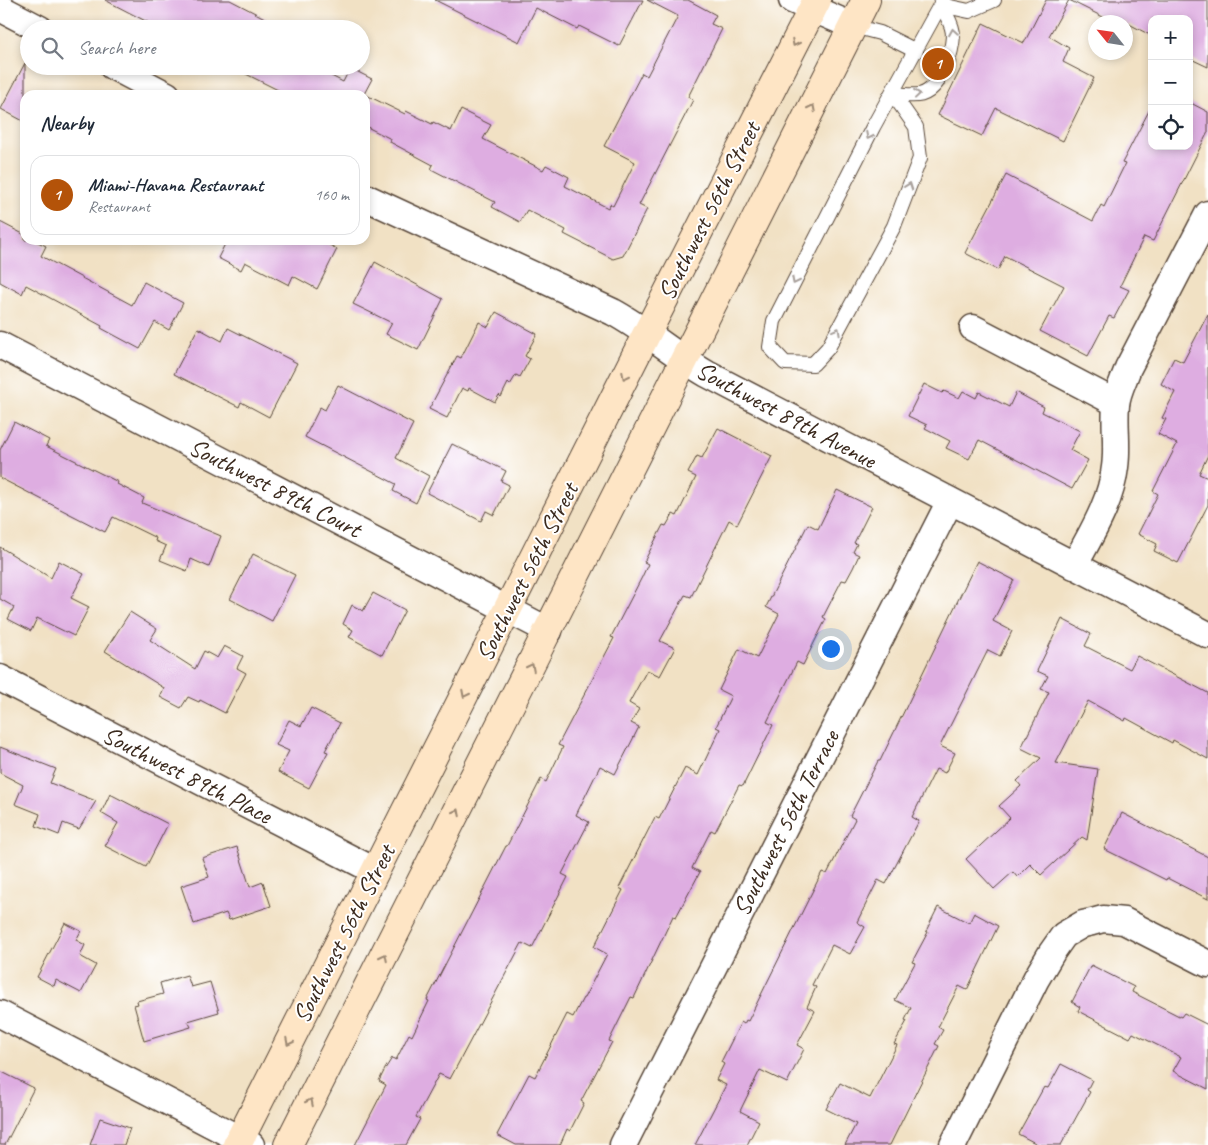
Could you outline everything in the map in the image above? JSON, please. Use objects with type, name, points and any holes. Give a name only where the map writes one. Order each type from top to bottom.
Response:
[{"type":"main road","name":"Southwest 56th Street","points":[[288,1145],[866,0]]},
{"type":"main road","name":"Southwest 56th Street","points":[[243,1143],[375,871],[647,333],[807,3]]},
{"type":"street","points":[[807,3],[853,26]]},
{"type":"street","points":[[0,8],[23,20]]},
{"type":"street","points":[[129,75],[158,90]]},
{"type":"street","name":"Southwest 89th Avenue","points":[[370,199],[613,312],[647,333],[684,361],[1208,635]]},
{"type":"street","points":[[1074,566],[1097,523],[1112,482],[1115,466],[1116,403],[1128,368],[1208,214]]},
{"type":"street","points":[[973,328],[1116,403]]},
{"type":"street","name":"Southwest 89th Court","points":[[0,345],[549,631]]},
{"type":"street","name":"Southwest 56th Terrace","points":[[623,1145],[950,501]]},
{"type":"street","name":"Southwest 89th Place","points":[[0,678],[375,871]]},
{"type":"street","points":[[953,1145],[1052,952],[1064,935],[1083,924],[1103,919],[1124,920],[1208,964]]},
{"type":"street","points":[[0,1014],[243,1143]]},
{"type":"lane","points":[[942,2],[969,11],[994,0]]},
{"type":"lane","points":[[893,94],[916,127],[920,158],[894,226],[828,348],[813,364],[785,362],[770,347],[774,321],[873,127],[893,94],[942,2]]},
{"type":"lane","points":[[942,2],[952,23],[955,40],[948,61]]},
{"type":"lane","points":[[853,26],[880,33],[916,51]]},
{"type":"lane","points":[[893,94],[918,96],[930,92],[937,82]]},
{"type":"building","points":[[105,0],[230,0],[269,20],[144,20]]},
{"type":"building","points":[[435,0],[643,0],[619,46],[579,26],[577,29],[536,8],[519,42]]},
{"type":"building","points":[[647,0],[688,0],[716,15],[711,24],[722,29],[688,97],[693,100],[639,205],[647,209],[623,256],[613,259],[564,234],[566,230],[527,210],[520,222],[492,207],[495,202],[431,169],[433,165],[390,142],[391,139],[370,128],[370,97],[405,114],[406,111],[451,131],[461,110],[491,125],[483,139],[543,170],[546,165],[569,177],[565,186],[608,208],[610,204],[613,206],[635,162],[604,146],[642,73],[647,76],[678,16]]},
{"type":"building","points":[[1046,0],[1069,0],[1049,36],[1069,48],[1063,62],[1094,78],[1063,141],[996,108],[982,136],[938,115],[983,23],[1024,43]]},
{"type":"building","points":[[1069,0],[1208,0],[1208,67],[1193,60],[1193,15],[1148,15],[1148,34],[1133,26],[1133,15],[1099,15]]},
{"type":"building","points":[[20,73],[20,75],[25,75],[25,90],[20,90],[20,119],[1,109]]},
{"type":"building","points":[[248,75],[329,75],[343,82],[346,75],[364,75],[372,79],[366,90],[278,90]]},
{"type":"building","points":[[1193,104],[1208,112],[1208,132],[1153,241],[1144,237],[1120,286],[1129,290],[1114,318],[1109,316],[1088,356],[1040,331],[1064,286],[1005,256],[998,270],[965,253],[1006,175],[1093,221],[1101,205],[1104,207],[1125,164],[1122,163],[1148,113],[1148,150],[1193,150]]},
{"type":"building","points":[[0,222],[20,232],[20,245],[46,246],[41,256],[132,305],[144,282],[183,303],[169,330],[155,322],[140,349],[26,285],[22,294],[0,282]]},
{"type":"building","points":[[224,245],[329,245],[337,249],[317,289],[293,276],[289,285],[245,262],[241,270],[218,258]]},
{"type":"building","points":[[375,262],[443,299],[418,350],[386,334],[392,323],[353,304]]},
{"type":"building","points":[[496,312],[537,334],[525,356],[530,359],[520,377],[516,375],[510,385],[508,383],[501,397],[499,395],[495,402],[469,388],[468,391],[462,388],[447,418],[429,409],[457,356],[461,358],[479,322],[488,327]]},
{"type":"building","points":[[1208,314],[1208,455],[1199,474],[1208,478],[1208,505],[1178,563],[1154,551],[1157,544],[1138,534],[1158,494],[1153,491],[1177,444],[1158,434],[1166,419],[1162,418],[1175,392],[1161,384],[1174,358],[1183,362]]},
{"type":"building","points":[[198,328],[222,341],[228,328],[297,363],[269,417],[241,402],[239,407],[174,374]]},
{"type":"building","points":[[924,384],[942,393],[944,391],[959,398],[963,391],[976,398],[979,392],[1009,407],[1016,392],[1044,407],[1042,412],[1080,431],[1070,450],[1088,460],[1072,489],[979,440],[969,459],[946,448],[950,441],[925,428],[927,425],[908,416]]},
{"type":"building","points":[[338,385],[413,424],[396,458],[429,476],[416,503],[393,491],[396,484],[305,437],[320,407],[325,410]]},
{"type":"building","points":[[14,422],[49,440],[46,446],[118,482],[117,484],[144,498],[142,503],[221,536],[209,567],[191,559],[187,571],[160,560],[166,546],[155,541],[156,538],[113,517],[105,532],[0,478],[0,450]]},
{"type":"building","points":[[718,428],[772,456],[737,525],[729,520],[691,597],[685,595],[660,641],[675,648],[660,676],[647,670],[629,703],[639,709],[631,723],[639,727],[615,774],[600,766],[576,815],[589,822],[562,874],[568,877],[532,948],[522,943],[450,1079],[439,1074],[416,1117],[420,1119],[406,1145],[355,1145],[386,1085],[379,1081],[385,1069],[392,1058],[396,1060],[409,1034],[412,1036],[429,1001],[427,1000],[541,779],[546,782],[563,747],[558,745],[614,638],[611,637],[648,564],[644,562],[663,525],[666,526],[673,514],[677,516],[696,477],[688,473],[697,456],[702,458]]},
{"type":"building","points":[[452,444],[506,471],[501,481],[509,485],[494,515],[486,511],[481,521],[427,493]]},
{"type":"building","points":[[837,490],[872,507],[854,543],[857,544],[853,552],[859,555],[853,568],[846,581],[842,580],[823,617],[826,619],[803,665],[797,662],[767,722],[773,725],[743,786],[739,785],[715,832],[711,830],[692,868],[700,872],[676,917],[673,916],[634,998],[631,997],[609,1041],[612,1042],[581,1101],[584,1103],[570,1131],[567,1129],[560,1145],[516,1145],[497,1135],[529,1074],[535,1077],[567,1014],[573,1017],[584,998],[607,954],[594,947],[623,890],[619,888],[655,817],[659,819],[685,768],[698,775],[720,729],[716,727],[731,696],[719,690],[739,649],[757,658],[779,614],[766,607],[808,524],[818,529]]},
{"type":"building","points":[[0,547],[51,578],[59,561],[84,574],[71,598],[89,607],[74,636],[37,618],[31,631],[8,619],[14,607],[0,599]]},
{"type":"building","points":[[253,554],[295,575],[272,621],[230,599]]},
{"type":"building","points":[[977,561],[1014,580],[993,621],[1012,631],[1000,656],[988,650],[940,746],[955,753],[945,773],[936,769],[912,817],[919,821],[886,884],[878,880],[857,922],[865,927],[850,954],[832,945],[812,985],[816,987],[807,1007],[815,1011],[797,1045],[804,1049],[787,1083],[760,1070],[740,1111],[759,1121],[747,1145],[695,1145],[726,1085],[716,1080],[724,1064],[721,1062],[741,1022],[744,1024],[746,1020],[748,1021],[822,872],[827,874],[855,819],[850,816],[878,761],[880,761]]},
{"type":"building","points":[[373,593],[405,610],[382,655],[349,637],[353,630],[343,624],[352,605],[363,611]]},
{"type":"building","points":[[130,612],[157,629],[150,640],[195,669],[204,651],[217,658],[224,646],[243,656],[237,668],[246,673],[225,713],[200,700],[199,702],[188,697],[181,708],[160,697],[164,688],[105,651]]},
{"type":"building","points":[[1062,619],[1091,634],[1085,646],[1130,669],[1137,656],[1208,693],[1208,759],[1173,740],[1172,743],[1126,718],[1125,721],[1088,701],[1056,763],[1098,769],[1087,840],[1082,837],[1041,875],[1030,864],[1017,877],[1013,872],[994,889],[966,859],[1010,818],[999,806],[1021,786],[1017,781],[1041,758],[1021,748],[1049,692],[1041,689],[1048,676],[1037,671]]},
{"type":"building","points":[[311,708],[340,723],[325,751],[328,752],[309,788],[278,772],[289,751],[276,745],[289,720],[301,726]]},
{"type":"building","points":[[0,747],[56,769],[50,783],[96,801],[79,829],[63,823],[59,835],[36,826],[40,814],[15,804],[23,785],[0,773]]},
{"type":"building","points":[[110,794],[168,824],[146,867],[105,846],[118,823],[101,813]]},
{"type":"building","points":[[1122,813],[1208,857],[1208,899],[1104,849]]},
{"type":"building","points":[[237,847],[250,887],[263,882],[271,906],[229,920],[226,913],[194,924],[181,886],[209,877],[202,858]]},
{"type":"building","points":[[938,907],[969,923],[974,913],[998,926],[967,990],[959,986],[938,1027],[943,1030],[935,1044],[939,1046],[890,1145],[845,1145],[856,1124],[826,1109],[840,1083],[870,1098],[897,1045],[894,1044],[907,1021],[905,1020],[911,1008],[895,1000],[915,963],[912,962],[928,932],[926,931]]},
{"type":"building","points":[[65,923],[81,931],[76,940],[85,945],[80,956],[96,965],[81,993],[56,980],[54,986],[37,977]]},
{"type":"building","points":[[1091,965],[1134,987],[1132,992],[1181,1017],[1184,1013],[1208,1025],[1208,1089],[1173,1071],[1181,1057],[1133,1033],[1130,1038],[1078,1011],[1080,1007],[1072,1002]]},
{"type":"building","points":[[187,975],[191,987],[210,982],[219,1012],[188,1021],[191,1027],[144,1041],[134,1005],[138,1004],[137,1001],[163,994],[160,983]]},
{"type":"building","points":[[1061,1064],[1092,1080],[1087,1090],[1090,1092],[1061,1145],[1039,1145],[1018,1134],[1044,1087],[1048,1088]]},
{"type":"building","points":[[0,1071],[34,1088],[5,1145],[0,1145]]},
{"type":"building","points":[[100,1118],[130,1128],[124,1145],[90,1145]]},
{"type":"place","name":"Miami-Havana Restaurant","points":[[938,64]]}]
